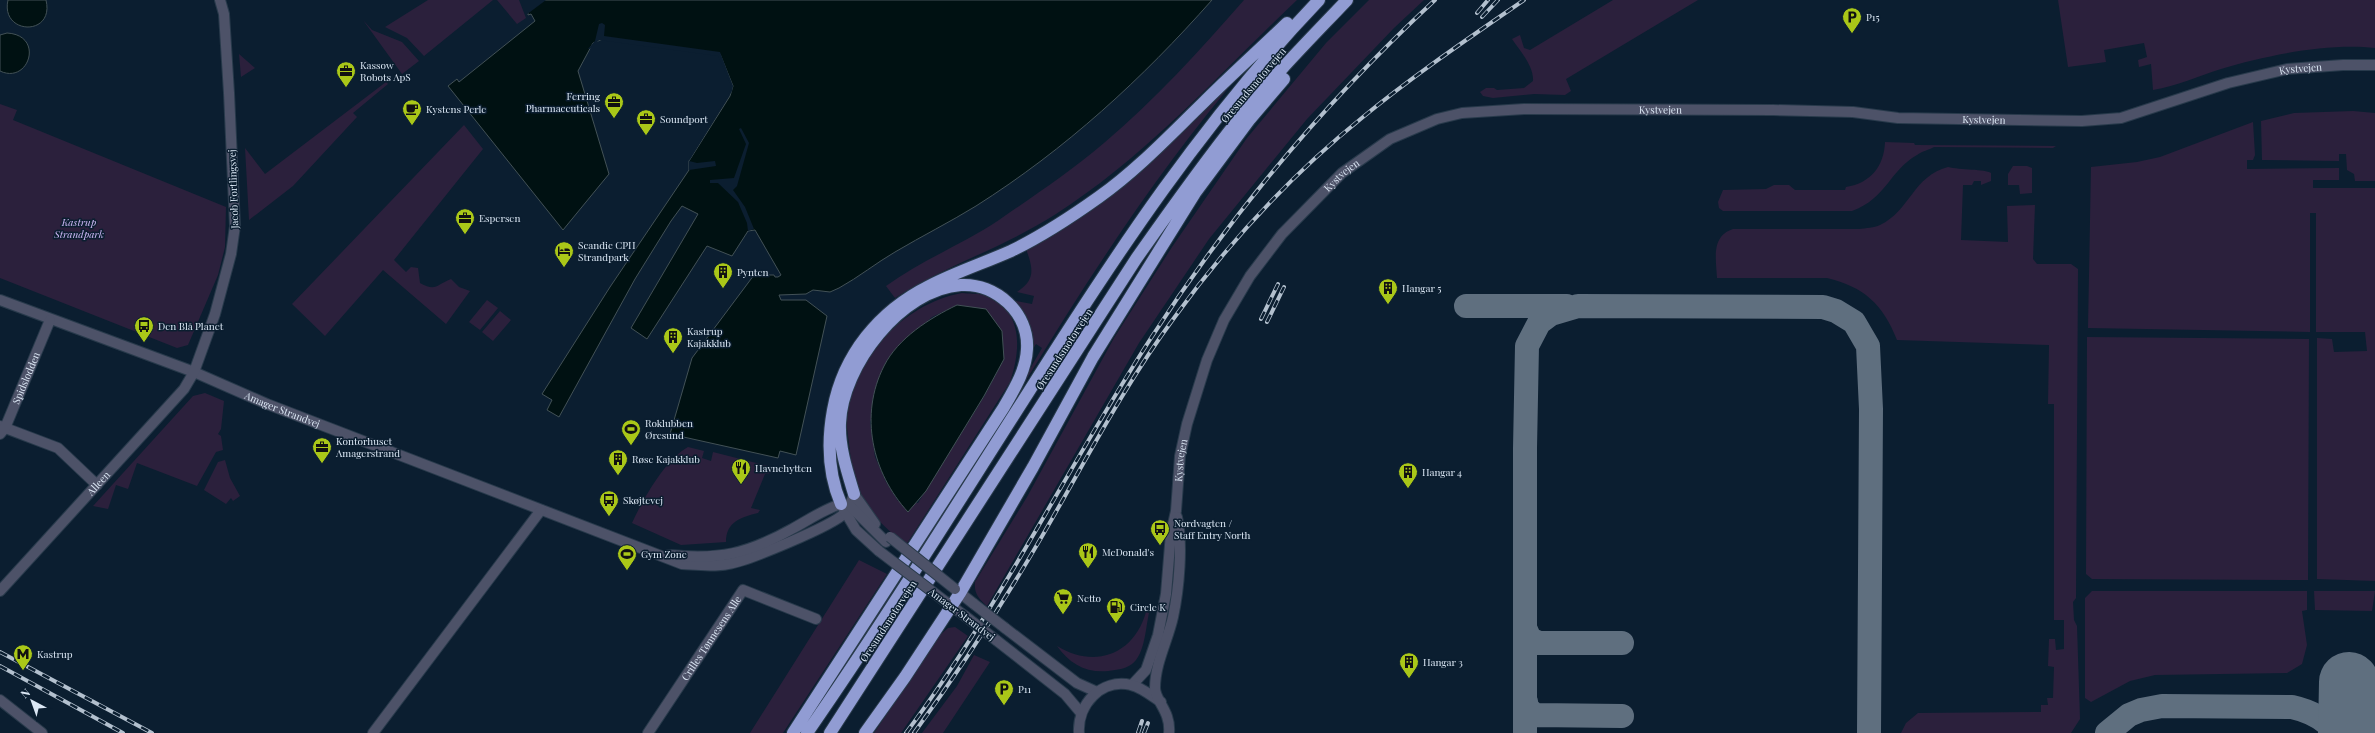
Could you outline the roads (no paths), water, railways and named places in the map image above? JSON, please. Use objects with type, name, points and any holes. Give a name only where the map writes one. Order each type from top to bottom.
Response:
[{"type":"highway","points":[[845,508],[833,485],[830,467],[829,438],[834,403],[850,360],[876,324],[894,307],[916,293],[1038,238],[1099,197],[1147,157],[1312,0]]},
{"type":"highway","name":"Øresundsmotorvejen","points":[[807,733],[880,625],[1064,336],[1152,204],[1239,88],[1319,0]]},
{"type":"highway","name":"Øresundsmotorvejen","points":[[830,733],[1136,259],[1185,189],[1239,119],[1293,56],[1347,0]]},
{"type":"highway","points":[[865,733],[905,677],[948,603],[957,591],[1033,467],[1093,358],[1195,193],[1250,119],[1305,54],[1332,16]]},
{"type":"highway","points":[[793,733],[1004,407],[1021,377],[1026,357],[1026,336],[1019,317],[1002,297],[979,286],[961,285],[945,288],[928,295],[905,310],[889,323],[870,344],[852,376],[841,414],[842,446],[846,469],[854,494]]},
{"type":"street","name":"Jacob Fortlingsvej","points":[[194,372],[224,284],[231,254],[235,226],[224,14],[220,0]]},
{"type":"street","name":"Kystvejen","points":[[1132,685],[1146,670],[1158,634],[1166,594],[1171,533],[1176,511],[1180,456],[1196,392],[1224,320],[1250,276],[1282,234],[1342,172],[1371,151],[1413,128],[1437,119],[1462,113],[1524,109],[1773,110],[1853,112],[1898,118],[2082,121],[2121,118],[2228,83],[2275,72],[2315,66],[2375,65]]},
{"type":"street","name":"Amager Strandvej","points":[[0,300],[50,320],[194,372],[267,404],[348,434],[655,554],[692,557],[730,555],[766,543],[834,506],[845,508],[1077,683],[1097,692]]},
{"type":"street","name":"Spidslodden","points":[[2,429],[50,320]]},
{"type":"street","name":"Alleen","points":[[0,591],[184,389],[194,372]]},
{"type":"street","points":[[2,429],[58,448],[97,485]]},
{"type":"street","name":"Amager Strandvej","points":[[854,494],[868,516],[888,540]]},
{"type":"street","points":[[845,508],[854,494]]},
{"type":"street","name":"Amager Strandvej","points":[[845,508],[856,530],[879,551],[1065,694],[1082,713]]},
{"type":"street","points":[[373,733],[541,510]]},
{"type":"street","name":"Kystvejen","points":[[1169,733],[1167,713],[1155,689],[1158,665],[1173,616],[1179,525],[1176,511]]},
{"type":"street","name":"Crilles Tønnesens Alle","points":[[648,733],[743,590],[816,619]]},
{"type":"street","points":[[1079,733],[1082,713],[1091,698],[1097,692],[1116,685],[1132,685],[1161,702]]},
{"type":"street","points":[[0,700],[42,733]]},
{"type":"railway","points":[[906,733],[972,637],[1090,437],[1151,338],[1214,247],[1282,160],[1319,118],[1395,38],[1435,0]]},
{"type":"railway","points":[[1477,13],[1488,0]]},
{"type":"railway","points":[[1482,17],[1498,0]]},
{"type":"railway","points":[[914,733],[964,661],[1011,588],[1104,426],[1155,344],[1216,263],[1286,186],[1336,139],[1382,101],[1524,0]]},
{"type":"railway","points":[[1261,319],[1278,284]]},
{"type":"railway","points":[[1267,322],[1284,287]]},
{"type":"railway","points":[[0,652],[152,733]]},
{"type":"railway","points":[[0,666],[123,733]]},
{"type":"railway","points":[[1138,733],[1142,721]]},
{"type":"railway","points":[[1144,733],[1148,723]]},
{"type":"place","name":"P15","points":[[1852,34]]},
{"type":"place","name":"Kassow Robots ApS","points":[[346,88]]},
{"type":"place","name":"Ferring Pharmaceuticals","points":[[614,119]]},
{"type":"place","name":"Kystens Perle","points":[[412,126]]},
{"type":"place","name":"Soundport","points":[[646,136]]},
{"type":"place","name":"Espersen","points":[[465,235]]},
{"type":"place","name":"Scandic CPH Strandpark","points":[[564,268]]},
{"type":"place","name":"Pynten","points":[[723,289]]},
{"type":"place","name":"Hangar 5","points":[[1388,305]]},
{"type":"place","name":"Den Blå Planet","points":[[144,343]]},
{"type":"place","name":"Kastrup Kajakklub","points":[[673,354]]},
{"type":"place","name":"Roklubben Øresund","points":[[631,446]]},
{"type":"place","name":"Kontorhuset Amagerstrand","points":[[322,464]]},
{"type":"place","name":"Røse Kajakklub","points":[[618,476]]},
{"type":"place","name":"Havnehytten","points":[[741,485]]},
{"type":"place","name":"Hangar 4","points":[[1408,489]]},
{"type":"place","name":"Skøjtevej","points":[[609,517]]},
{"type":"place","name":"Nordvagten / Staff Entry North","points":[[1160,546]]},
{"type":"place","name":"McDonald's","points":[[1088,569]]},
{"type":"place","name":"Gym Zone","points":[[627,571]]},
{"type":"place","name":"Netto","points":[[1063,615]]},
{"type":"place","name":"Circle K","points":[[1116,624]]},
{"type":"place","name":"Kastrup","points":[[23,671]]},
{"type":"place","name":"Hangar 3","points":[[1409,679]]},
{"type":"place","name":"P11","points":[[1004,706]]},
{"type":"park label","name":"Kastrup Strandpark","points":[[79,228]]}]
